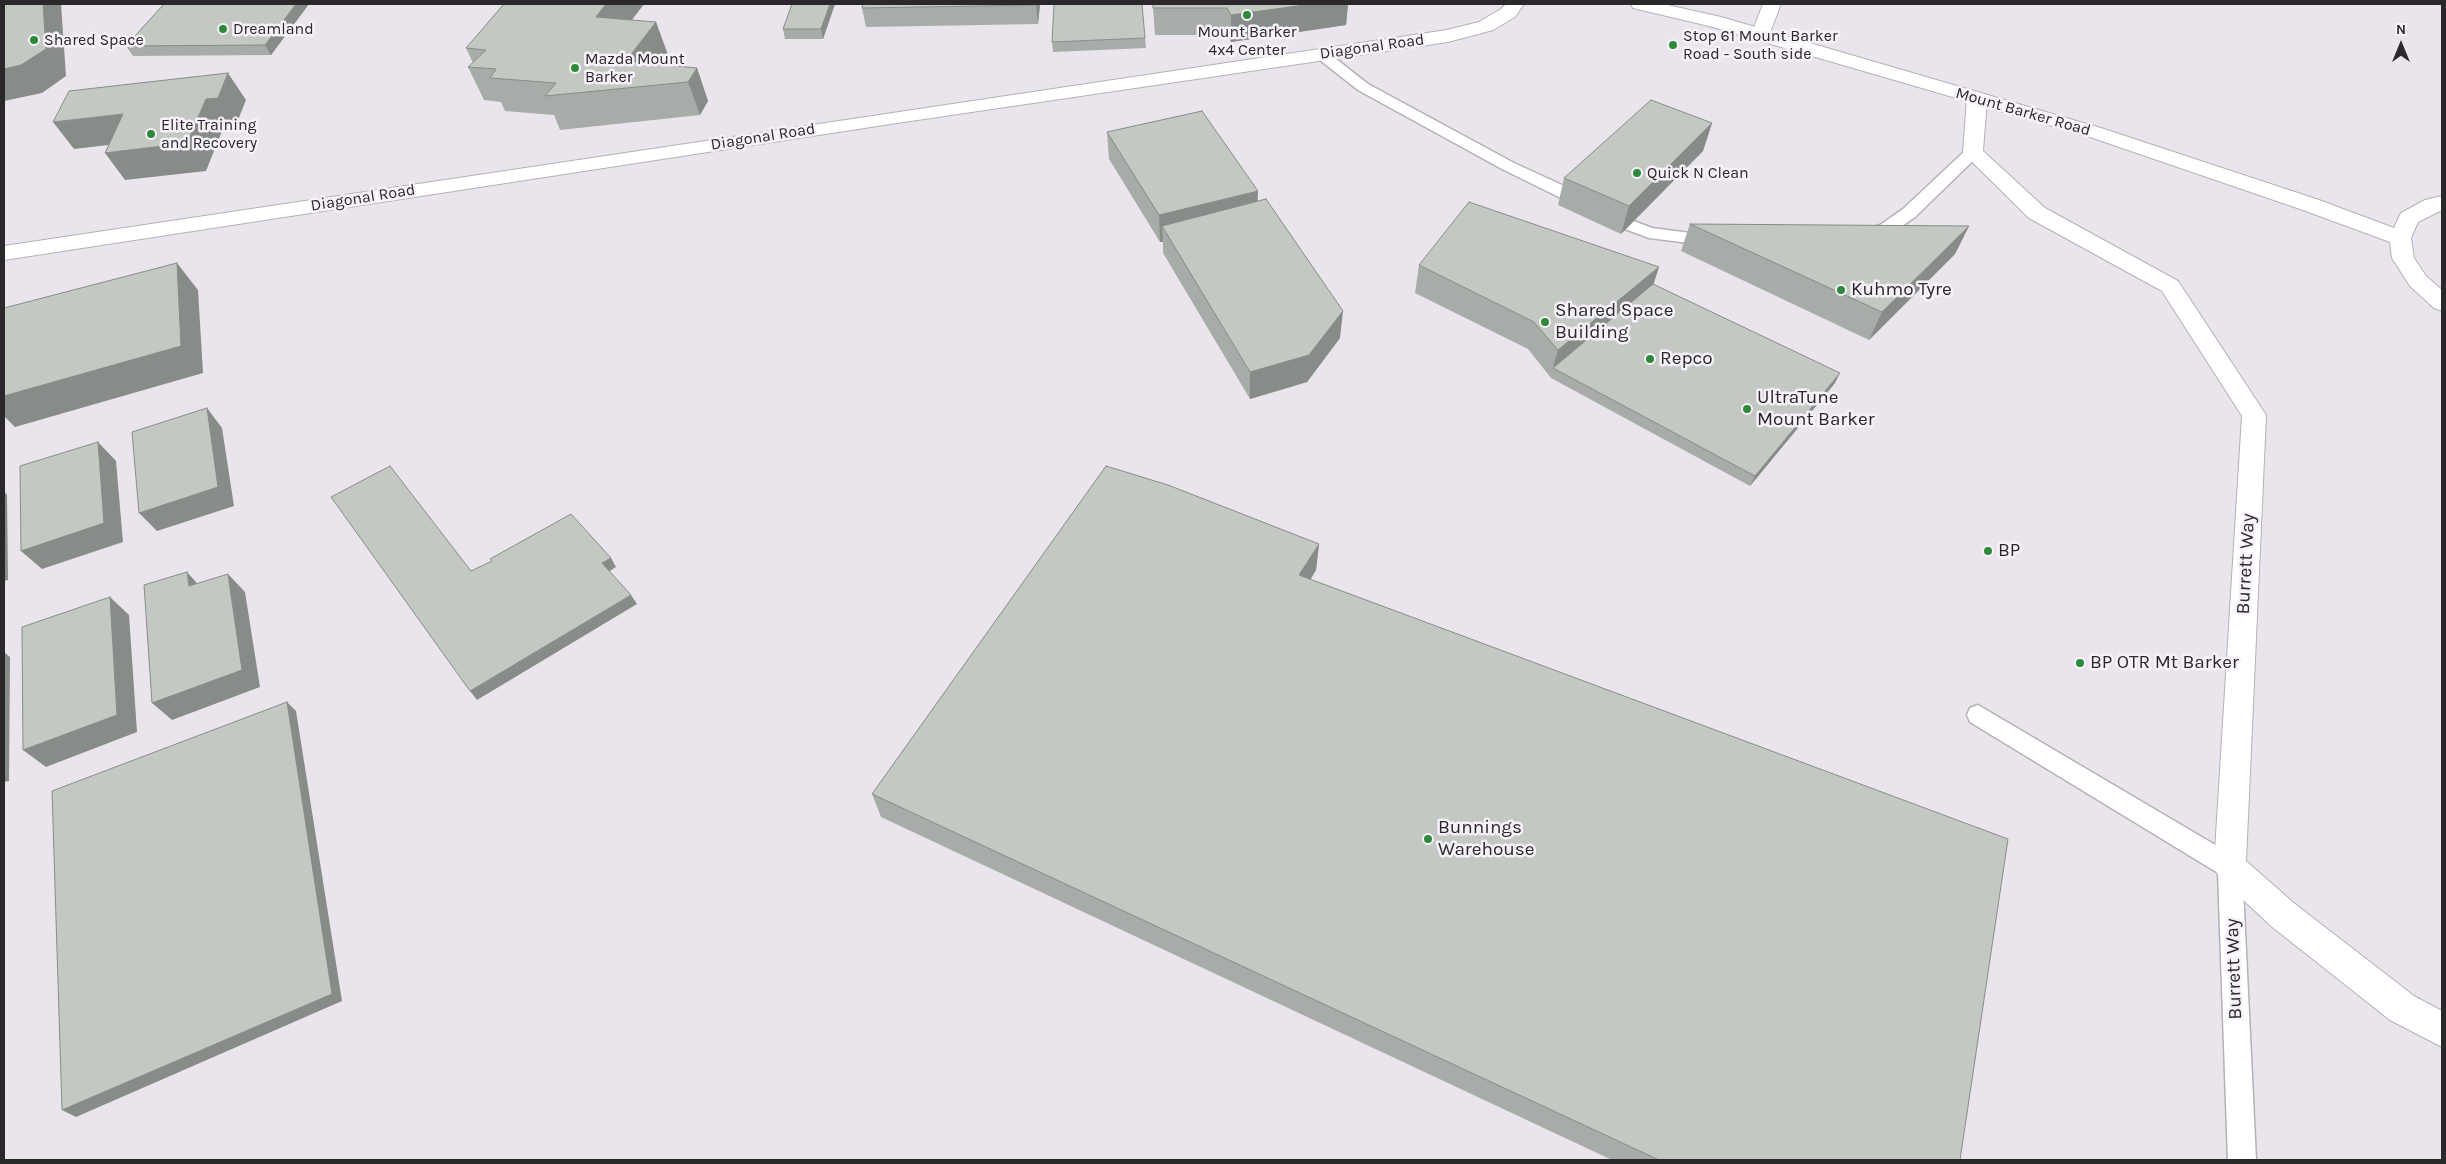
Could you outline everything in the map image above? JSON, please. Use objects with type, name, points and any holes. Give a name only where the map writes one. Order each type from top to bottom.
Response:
[{"type":"street","name":"Diagonal Road","points":[[4,253],[1448,36],[1486,26],[1508,13],[1515,4]]},
{"type":"street","name":"Mount Barker Road","points":[[1640,4],[1760,35],[2116,140],[2311,205],[2400,238]]},
{"type":"street","points":[[1760,35],[1772,4]]},
{"type":"street","points":[[1973,152],[1978,98]]},
{"type":"street","name":"Burrett Way","points":[[1973,152],[2037,213],[2170,286],[2254,415],[2230,867]]},
{"type":"street","points":[[2442,204],[2433,205],[2409,218],[2400,238],[2403,258],[2413,274],[2442,304]]},
{"type":"street","points":[[2230,867],[2283,916],[2387,997],[2402,1008],[2442,1030]]},
{"type":"lane","points":[[1322,54],[1363,87],[1508,166],[1569,195]]},
{"type":"lane","points":[[1848,240],[1857,239],[1886,229],[1908,213],[1973,152]]},
{"type":"lane","points":[[1631,225],[1649,233],[1695,240],[1732,241]]},
{"type":"lane","points":[[1978,715],[2230,867]]},
{"type":"lane","name":"Burrett Way","points":[[2230,867],[2242,1160]]},
{"type":"building","points":[[4,4],[43,4],[46,49],[21,65],[4,69]]},
{"type":"building","name":"Dreamland","points":[[164,4],[296,4],[265,45],[126,46]]},
{"type":"building","points":[[504,4],[606,4],[596,17],[656,22],[626,61],[697,68],[688,82],[545,96],[556,83],[490,78],[496,69],[468,67],[486,50],[466,48]]},
{"type":"building","points":[[792,4],[830,4],[821,29],[783,29]]},
{"type":"building","points":[[863,4],[1036,4],[1036,5],[862,8]]},
{"type":"building","points":[[1054,4],[1142,4],[1145,38],[1052,42]]},
{"type":"building","points":[[1153,4],[1312,4],[1231,15],[1227,8],[1153,8]]},
{"type":"building","points":[[228,73],[218,98],[206,99],[187,143],[105,153],[123,114],[53,122],[69,91]]},
{"type":"building","points":[[1651,100],[1712,123],[1629,206],[1564,178]]},
{"type":"building","points":[[1202,111],[1258,191],[1159,215],[1107,132]]},
{"type":"building","points":[[1266,199],[1343,311],[1309,355],[1250,372],[1162,226]]},
{"type":"building","name":"Shared Space Building","points":[[1469,202],[1659,267],[1558,350],[1534,322],[1419,265]]},
{"type":"building","points":[[1690,224],[1969,226],[1882,312]]},
{"type":"building","points":[[177,263],[181,346],[4,396],[4,308]]},
{"type":"building","points":[[1653,284],[1840,373],[1755,476],[1553,368]]},
{"type":"building","points":[[207,408],[218,487],[139,513],[132,432]]},
{"type":"building","points":[[98,442],[104,523],[21,551],[20,466]]},
{"type":"building","points":[[390,466],[471,571],[492,561],[490,559],[571,514],[611,558],[602,563],[631,595],[470,691],[331,497]]},
{"type":"building","name":"Bunnings Warehouse","points":[[1106,466],[1168,485],[1319,544],[1299,575],[2008,839],[1960,1160],[1659,1160],[872,794]]},
{"type":"building","points":[[187,572],[189,586],[228,574],[242,670],[152,703],[144,585]]},
{"type":"building","points":[[110,597],[117,715],[23,750],[22,627]]},
{"type":"building","points":[[287,702],[332,994],[62,1110],[52,791]]},
{"type":"place","name":"Mount Barker 4x4 Center","points":[[1247,15]]},
{"type":"place","name":"Dreamland","points":[[223,29]]},
{"type":"place","name":"Shared Space","points":[[34,40]]},
{"type":"place","name":"Stop 61 Mount Barker Road - South side","points":[[1673,45]]},
{"type":"place","name":"Mazda Mount Barker","points":[[575,68]]},
{"type":"place","name":"Elite Training and Recovery","points":[[151,134]]},
{"type":"place","name":"Quick N Clean","points":[[1637,173]]},
{"type":"place","name":"Kuhmo Tyre","points":[[1841,290]]},
{"type":"place","name":"Shared Space Building","points":[[1545,322]]},
{"type":"place","name":"Repco","points":[[1650,359]]},
{"type":"place","name":"UltraTune Mount Barker","points":[[1747,409]]},
{"type":"place","name":"BP","points":[[1988,551]]},
{"type":"place","name":"BP OTR Mt Barker","points":[[2080,663]]},
{"type":"place","name":"Bunnings Warehouse","points":[[1428,839]]}]
